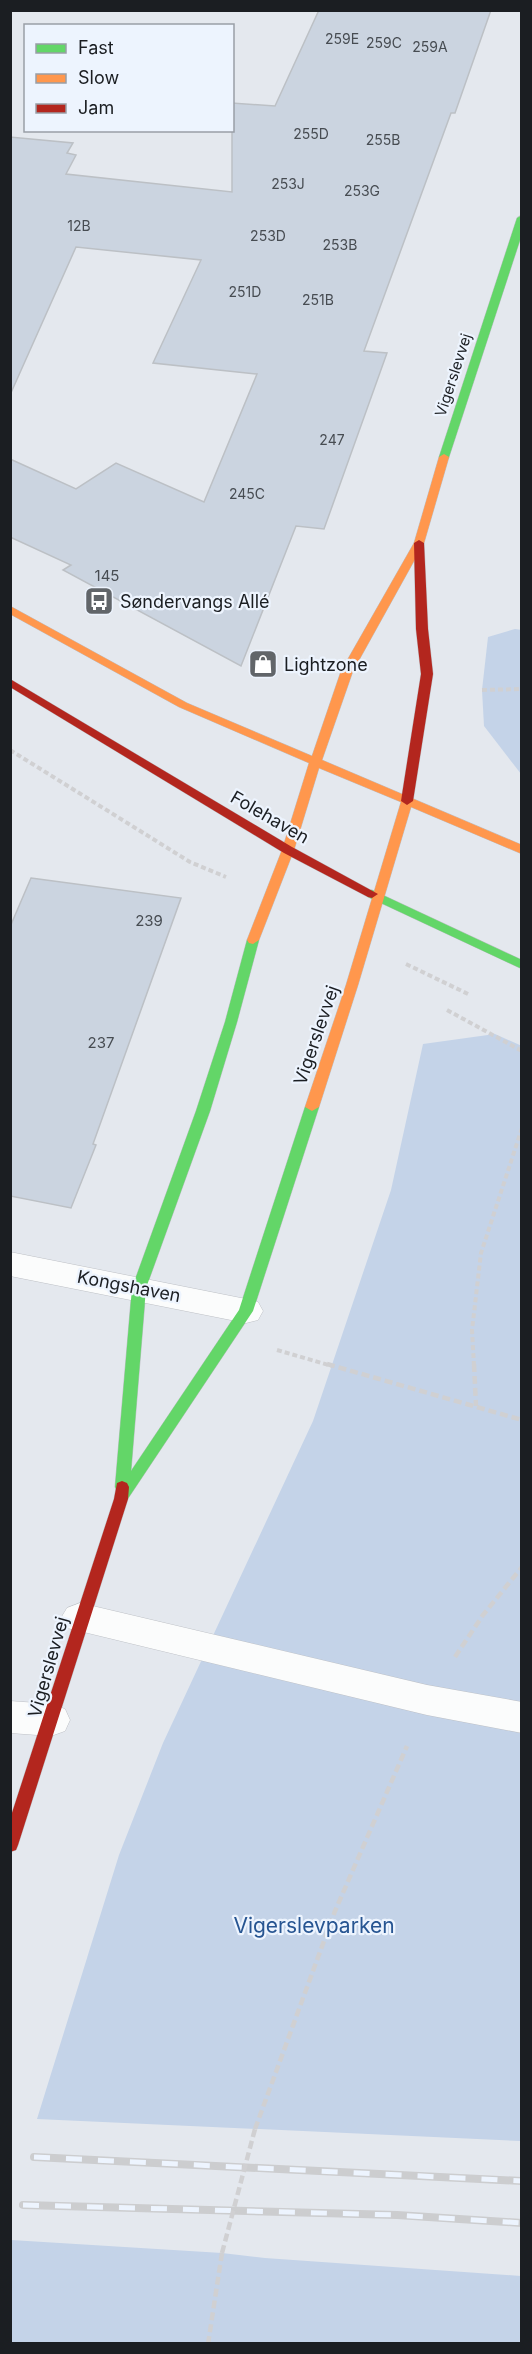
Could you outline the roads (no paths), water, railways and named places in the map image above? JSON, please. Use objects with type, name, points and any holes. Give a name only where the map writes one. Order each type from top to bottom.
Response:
[{"type":"main road","name":"Vigerslevvej","points":[[10,1845],[51,1720],[80,1618],[121,1499],[139,1287],[203,1111],[231,1022],[251,944],[288,850],[347,671],[419,543],[431,496],[522,218]]},
{"type":"main road","name":"Vigerslevvej","points":[[121,1499],[238,1324],[352,985],[407,801],[427,674],[422,629],[419,543]]},
{"type":"main road","points":[[10,609],[183,705],[522,850]]},
{"type":"main road","name":"Folehaven","points":[[10,682],[288,850],[378,897],[522,965]]},
{"type":"street","name":"Kongshaven","points":[[10,1264],[139,1287],[238,1324]]},
{"type":"street","points":[[80,1618],[428,1700],[522,1718]]},
{"type":"street","points":[[10,1717],[51,1720]]},
{"type":"railway","points":[[34,2157],[522,2181]]},
{"type":"railway","points":[[23,2205],[397,2215],[522,2223]]},
{"type":"place","name":"Søndervangs Allé","points":[[99,601]]},
{"type":"place","name":"Lightzone","points":[[263,664]]},
{"type":"park label","name":"Vigerslevparken","points":[[314,1925]]}]
